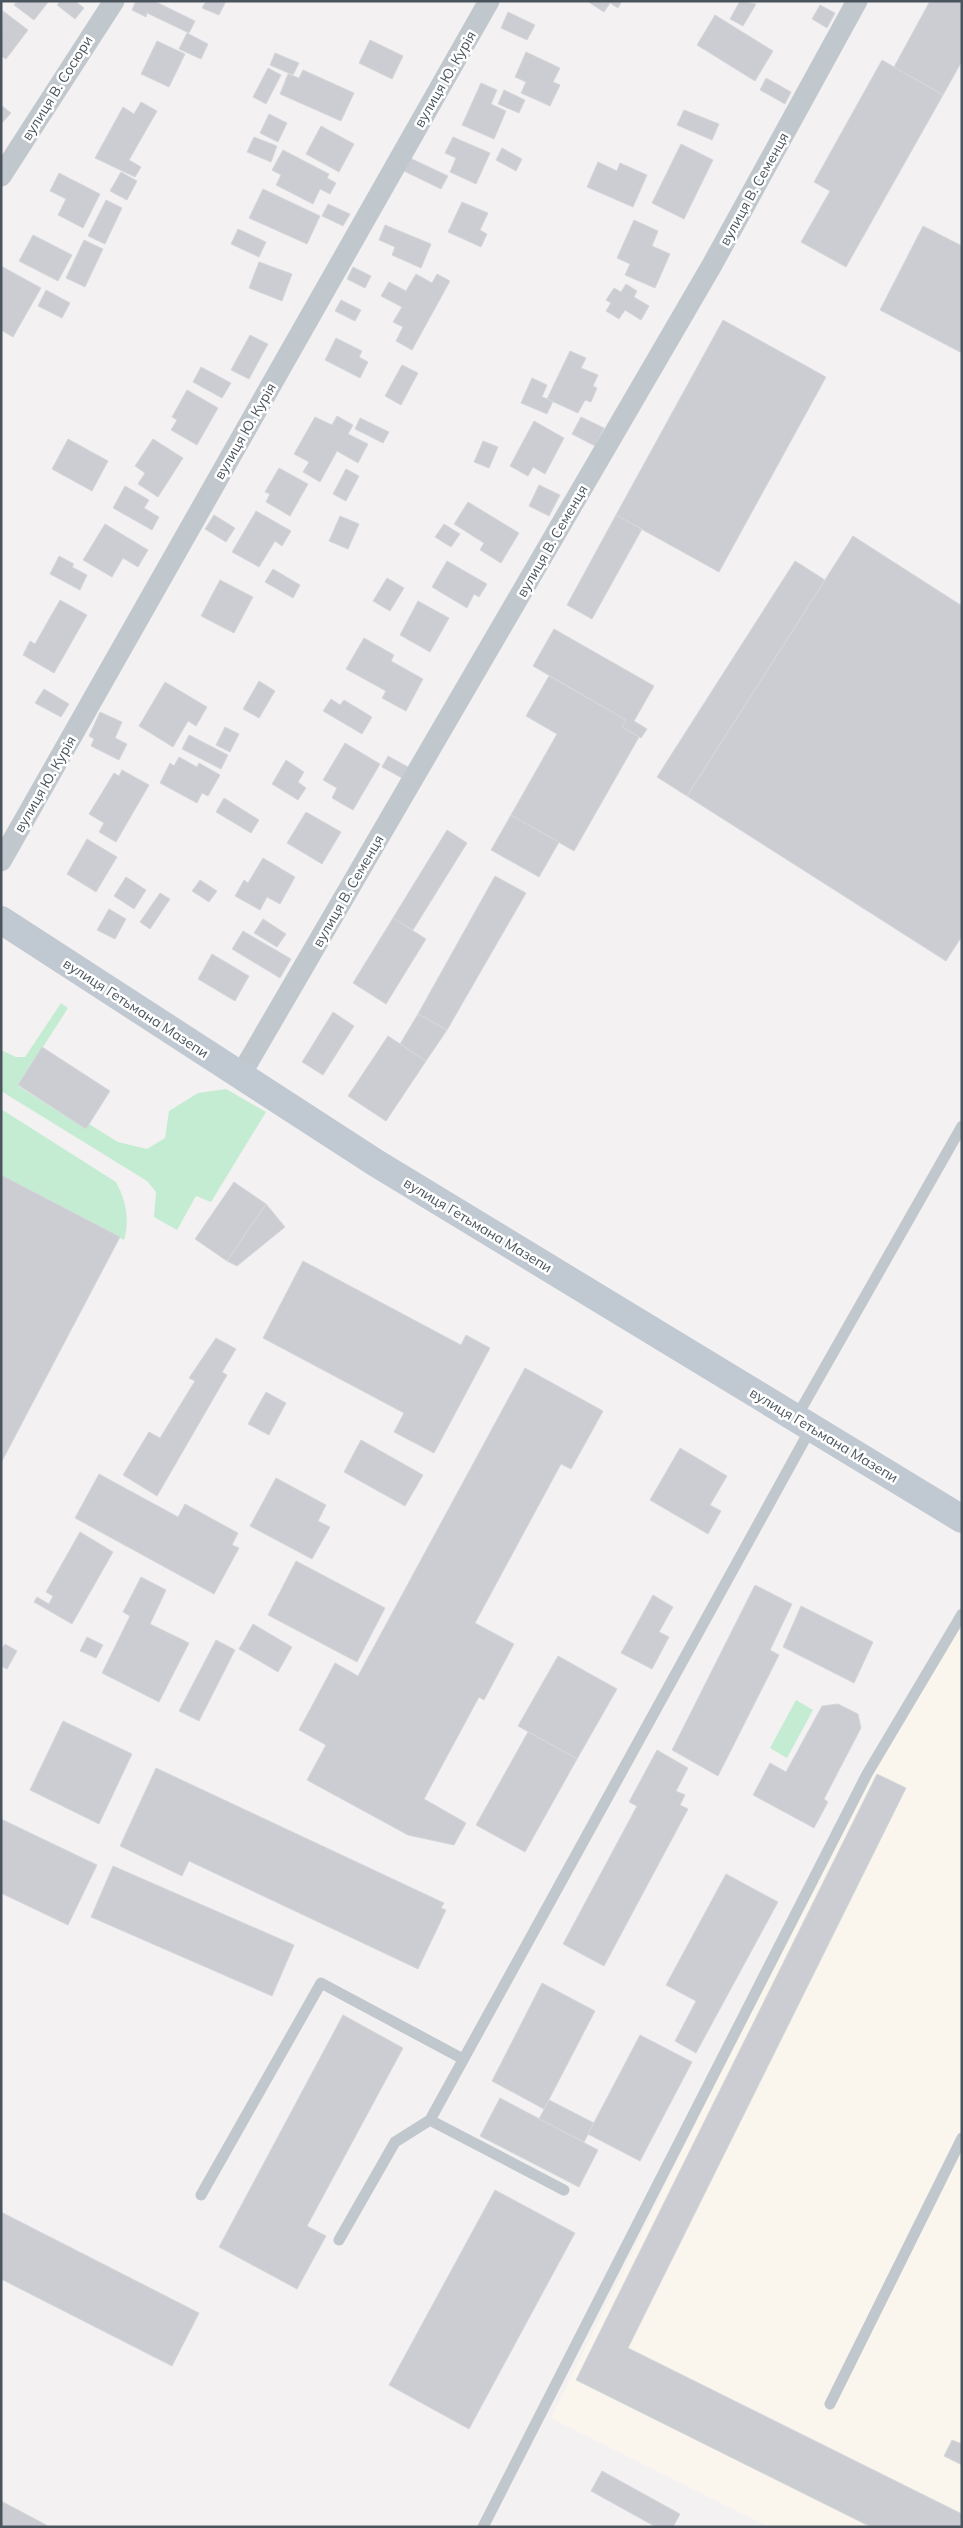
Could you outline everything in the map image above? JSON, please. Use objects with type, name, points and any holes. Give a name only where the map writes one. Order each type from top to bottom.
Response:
[{"type":"street","name":"вулиця В. Сосюри","points":[[1,176],[114,1]]},
{"type":"street","name":"вулиця Ю. Курія","points":[[1,862],[489,1]]},
{"type":"street","name":"вулиця В. Семенця","points":[[240,1076],[712,265],[857,1]]},
{"type":"street","name":"вулиця Гетьмана Мазепи","points":[[1,920],[376,1162],[962,1519]]},
{"type":"lane","points":[[339,2240],[395,2142],[430,2120],[962,1126]]},
{"type":"lane","points":[[483,2527],[867,1774],[962,1614]]},
{"type":"lane","points":[[201,2195],[321,1983],[463,2059]]},
{"type":"lane","points":[[430,2120],[564,2190]]},
{"type":"lane","points":[[830,2404],[962,2138]]},
{"type":"shaded area","points":[[962,1614],[962,2527],[769,2527],[551,2418],[867,1774]]},
{"type":"green space","points":[[61,1003],[68,1008],[18,1086],[86,1129],[89,1124],[118,1142],[147,1149],[165,1138],[169,1111],[198,1093],[226,1089],[266,1112],[211,1202],[196,1196],[177,1230],[154,1217],[156,1192],[147,1181],[1,1091],[1,1050],[16,1057],[25,1057]]},
{"type":"green space","points":[[1,1109],[116,1182],[122,1196],[127,1217],[124,1240],[1,1175]]},
{"type":"green space","points":[[796,1700],[813,1710],[787,1758],[770,1748]]},
{"type":"building","points":[[17,1],[49,1],[34,20],[14,5]]},
{"type":"building","points":[[60,1],[75,1],[84,8],[75,19],[57,5]]},
{"type":"building","points":[[136,1],[154,1],[195,21],[189,33],[147,13],[146,17],[132,10]]},
{"type":"building","points":[[206,1],[226,1],[219,15],[202,8]]},
{"type":"building","points":[[587,1],[622,1],[618,8],[610,3],[604,12]]},
{"type":"building","points":[[740,1],[756,4],[743,26],[730,19]]},
{"type":"building","points":[[930,1],[962,1],[962,61],[943,95],[894,67]]},
{"type":"building","points":[[820,5],[835,13],[827,28],[812,19]]},
{"type":"building","points":[[3,11],[28,30],[6,59],[1,56]]},
{"type":"building","points":[[508,12],[535,25],[527,40],[501,28]]},
{"type":"building","points":[[715,15],[773,51],[755,81],[697,45]]},
{"type":"building","points":[[187,33],[208,44],[201,59],[179,49]]},
{"type":"building","points":[[370,40],[403,56],[392,79],[359,63]]},
{"type":"building","points":[[157,41],[185,54],[169,87],[141,74]]},
{"type":"building","points":[[526,52],[560,68],[553,82],[560,85],[550,106],[521,93],[526,82],[515,77]]},
{"type":"building","points":[[275,53],[299,63],[293,75],[270,65]]},
{"type":"building","points":[[882,60],[943,95],[846,267],[801,242],[830,191],[814,182]]},
{"type":"building","points":[[268,68],[281,75],[266,104],[253,97]]},
{"type":"building","points":[[303,70],[354,93],[341,121],[280,94],[288,74],[299,78]]},
{"type":"building","points":[[766,78],[791,92],[785,104],[760,90]]},
{"type":"building","points":[[481,83],[497,90],[491,104],[506,111],[494,139],[462,125]]},
{"type":"building","points":[[504,90],[525,100],[519,113],[498,104]]},
{"type":"building","points":[[141,102],[157,111],[129,160],[141,167],[135,177],[95,158],[123,107],[134,114]]},
{"type":"building","points":[[1,105],[11,113],[1,124]]},
{"type":"building","points":[[684,110],[719,124],[712,140],[677,125]]},
{"type":"building","points":[[269,114],[287,123],[278,142],[260,133]]},
{"type":"building","points":[[321,126],[354,144],[339,172],[306,154]]},
{"type":"building","points":[[254,137],[277,146],[271,162],[247,152]]},
{"type":"building","points":[[453,137],[490,153],[476,184],[450,172],[456,158],[445,153]]},
{"type":"building","points":[[681,144],[713,160],[684,219],[652,203]]},
{"type":"building","points":[[502,148],[522,159],[516,171],[496,160]]},
{"type":"building","points":[[283,150],[329,174],[327,178],[336,183],[330,194],[320,189],[313,204],[276,185],[281,175],[272,170]]},
{"type":"building","points":[[410,158],[448,176],[441,189],[404,171]]},
{"type":"building","points":[[598,162],[617,171],[620,163],[647,175],[633,207],[587,187]]},
{"type":"building","points":[[121,172],[137,181],[127,200],[110,191]]},
{"type":"building","points":[[59,173],[100,194],[83,228],[58,215],[66,199],[50,191]]},
{"type":"building","points":[[263,189],[320,216],[307,244],[249,218]]},
{"type":"building","points":[[106,200],[122,208],[105,244],[88,236]]},
{"type":"building","points":[[462,202],[488,213],[480,230],[487,234],[481,247],[448,232]]},
{"type":"building","points":[[328,204],[350,214],[343,226],[322,216]]},
{"type":"building","points":[[634,220],[658,231],[652,246],[670,254],[655,288],[625,275],[630,264],[617,258]]},
{"type":"building","points":[[385,225],[431,244],[421,268],[392,255],[395,247],[379,240]]},
{"type":"building","points":[[923,226],[962,246],[962,353],[880,310]]},
{"type":"building","points":[[238,229],[266,242],[259,257],[231,244]]},
{"type":"building","points":[[33,235],[72,255],[58,281],[19,261]]},
{"type":"building","points":[[84,240],[103,249],[85,287],[66,278]]},
{"type":"building","points":[[259,262],[292,274],[282,301],[249,288]]},
{"type":"building","points":[[1,266],[41,288],[13,337],[1,330]]},
{"type":"building","points":[[353,267],[371,276],[365,288],[347,279]]},
{"type":"building","points":[[416,274],[432,283],[437,274],[450,281],[412,350],[396,341],[403,327],[393,322],[402,307],[381,296],[389,282],[406,291]]},
{"type":"building","points":[[626,284],[637,291],[634,297],[649,306],[641,320],[625,310],[619,319],[606,311],[611,303],[606,300],[614,288],[621,292]]},
{"type":"building","points":[[46,290],[70,303],[62,318],[38,306]]},
{"type":"building","points":[[341,300],[361,310],[355,321],[335,311]]},
{"type":"building","points":[[723,320],[826,377],[719,572],[616,515]]},
{"type":"building","points":[[250,335],[268,344],[249,379],[231,370]]},
{"type":"building","points":[[336,338],[362,351],[359,357],[368,362],[360,378],[325,360]]},
{"type":"building","points":[[570,351],[586,358],[581,368],[598,375],[593,386],[597,388],[591,402],[585,400],[578,413],[547,399]]},
{"type":"building","points":[[402,365],[418,373],[401,405],[385,396]]},
{"type":"building","points":[[201,367],[231,383],[222,398],[193,382]]},
{"type":"building","points":[[532,378],[547,385],[542,397],[553,401],[547,414],[521,403]]},
{"type":"building","points":[[187,390],[218,408],[197,445],[171,430],[177,420],[172,417]]},
{"type":"building","points":[[337,416],[353,425],[348,434],[368,444],[358,463],[337,451],[320,482],[303,472],[309,462],[294,454],[315,417],[332,425]]},
{"type":"building","points":[[581,417],[604,428],[595,446],[572,434]]},
{"type":"building","points":[[360,418],[389,432],[383,443],[355,429]]},
{"type":"building","points":[[534,421],[564,438],[545,474],[533,467],[528,476],[510,466]]},
{"type":"building","points":[[68,439],[108,461],[92,491],[52,469]]},
{"type":"building","points":[[153,439],[183,458],[158,497],[138,484],[145,473],[135,466]]},
{"type":"building","points":[[483,441],[498,447],[489,468],[474,462]]},
{"type":"building","points":[[279,468],[308,484],[290,516],[266,502],[270,494],[265,492]]},
{"type":"building","points":[[346,469],[359,476],[346,501],[333,494]]},
{"type":"building","points":[[539,485],[560,495],[549,516],[529,506]]},
{"type":"building","points":[[125,486],[149,500],[144,508],[159,517],[152,530],[113,508]]},
{"type":"building","points":[[468,502],[519,533],[501,563],[480,550],[484,543],[454,524]]},
{"type":"building","points":[[256,511],[291,531],[282,546],[275,541],[259,567],[232,552]]},
{"type":"building","points":[[214,515],[235,528],[226,542],[205,529]]},
{"type":"building","points":[[616,515],[642,529],[592,619],[567,605]]},
{"type":"building","points":[[340,516],[359,524],[348,549],[329,541]]},
{"type":"building","points":[[105,524],[148,550],[138,567],[123,558],[112,577],[83,560]]},
{"type":"building","points":[[444,524],[460,534],[451,547],[435,537]]},
{"type":"building","points":[[853,536],[962,606],[962,936],[946,961],[687,796]]},
{"type":"building","points":[[59,556],[74,564],[72,567],[87,575],[80,590],[50,574]]},
{"type":"building","points":[[447,561],[487,584],[479,597],[474,594],[467,608],[432,587]]},
{"type":"building","points":[[795,561],[825,580],[687,796],[657,777]]},
{"type":"building","points":[[273,569],[300,585],[293,598],[265,582]]},
{"type":"building","points":[[387,578],[404,588],[390,611],[373,601]]},
{"type":"building","points":[[220,580],[253,597],[234,633],[201,616]]},
{"type":"building","points":[[60,600],[87,615],[54,673],[23,655],[30,641],[35,644]]},
{"type":"building","points":[[418,601],[449,618],[430,652],[400,635]]},
{"type":"building","points":[[554,629],[654,686],[634,721],[647,729],[641,738],[622,727],[626,720],[533,666]]},
{"type":"building","points":[[364,638],[394,655],[391,661],[423,679],[406,711],[382,698],[386,691],[346,669]]},
{"type":"building","points":[[549,676],[626,720],[622,727],[639,737],[574,851],[511,815],[557,734],[526,716]]},
{"type":"building","points":[[259,681],[275,691],[259,718],[243,709]]},
{"type":"building","points":[[165,682],[207,707],[196,726],[188,721],[173,747],[139,726]]},
{"type":"building","points":[[44,689],[69,704],[61,717],[35,703]]},
{"type":"building","points":[[331,699],[340,705],[344,700],[372,717],[362,734],[323,711]]},
{"type":"building","points":[[100,712],[122,722],[115,738],[127,744],[119,760],[91,746],[94,739],[89,736]]},
{"type":"building","points":[[225,727],[239,734],[230,752],[216,745]]},
{"type":"building","points":[[189,735],[228,755],[221,769],[182,749]]},
{"type":"building","points":[[345,743],[380,764],[353,810],[332,798],[337,788],[323,780]]},
{"type":"building","points":[[388,756],[408,767],[402,778],[382,767]]},
{"type":"building","points":[[179,757],[197,767],[199,763],[220,775],[208,796],[202,793],[197,803],[160,783],[170,763],[174,766]]},
{"type":"building","points":[[286,760],[304,772],[298,782],[306,788],[298,800],[272,784]]},
{"type":"building","points":[[122,770],[149,785],[116,842],[99,832],[104,823],[89,814],[114,773],[119,776]]},
{"type":"building","points":[[224,798],[259,820],[251,833],[216,812]]},
{"type":"building","points":[[306,812],[341,832],[322,864],[287,843]]},
{"type":"building","points":[[511,815],[559,842],[539,877],[491,850]]},
{"type":"building","points":[[447,830],[467,843],[413,930],[393,918]]},
{"type":"building","points":[[87,839],[117,857],[96,892],[67,874]]},
{"type":"building","points":[[263,858],[295,877],[280,904],[267,897],[260,910],[235,896],[244,880],[248,883]]},
{"type":"building","points":[[495,876],[526,893],[447,1030],[418,1014]]},
{"type":"building","points":[[126,877],[146,890],[134,909],[114,896]]},
{"type":"building","points":[[200,880],[217,891],[209,902],[192,891]]},
{"type":"building","points":[[160,893],[170,899],[150,929],[140,922]]},
{"type":"building","points":[[109,909],[126,919],[115,939],[97,930]]},
{"type":"building","points":[[393,918],[426,939],[386,1004],[353,983]]},
{"type":"building","points":[[263,919],[286,934],[277,947],[254,933]]},
{"type":"building","points":[[243,931],[291,959],[280,978],[232,949]]},
{"type":"building","points":[[212,954],[249,976],[235,1001],[198,979]]},
{"type":"building","points":[[333,1012],[354,1026],[323,1075],[302,1062]]},
{"type":"building","points":[[418,1014],[447,1030],[426,1061],[400,1044]]},
{"type":"building","points":[[388,1036],[426,1061],[386,1121],[348,1096]]},
{"type":"building","points":[[42,1047],[110,1091],[86,1129],[18,1085]]},
{"type":"building","points":[[1,1175],[120,1237],[1,1463]]},
{"type":"building","points":[[234,1182],[266,1204],[227,1261],[195,1239]]},
{"type":"building","points":[[266,1204],[285,1227],[237,1266],[227,1261]]},
{"type":"building","points":[[303,1261],[461,1345],[466,1335],[490,1348],[434,1453],[394,1432],[404,1413],[263,1338]]},
{"type":"building","points":[[216,1338],[236,1349],[222,1372],[227,1375],[157,1496],[123,1475],[149,1432],[160,1438],[195,1381],[189,1378]]},
{"type":"building","points":[[525,1368],[603,1411],[571,1469],[561,1464],[475,1623],[514,1644],[484,1700],[479,1697],[424,1799],[466,1823],[454,1845],[408,1835],[307,1780],[326,1745],[299,1730],[335,1663],[358,1676]]},
{"type":"building","points":[[266,1392],[286,1403],[269,1435],[248,1424]]},
{"type":"building","points":[[361,1440],[423,1475],[405,1506],[344,1472]]},
{"type":"building","points":[[680,1448],[727,1476],[710,1505],[721,1511],[708,1534],[650,1500]]},
{"type":"building","points":[[99,1474],[178,1517],[185,1504],[238,1533],[232,1545],[239,1548],[214,1594],[75,1518]]},
{"type":"building","points":[[276,1478],[326,1505],[318,1521],[330,1527],[312,1559],[250,1526]]},
{"type":"building","points":[[80,1532],[113,1552],[72,1624],[34,1602],[37,1597],[49,1604],[53,1596],[46,1592]]},
{"type":"building","points":[[296,1561],[385,1608],[357,1662],[268,1615]]},
{"type":"building","points":[[141,1577],[166,1590],[150,1624],[189,1643],[159,1702],[102,1673],[130,1616],[123,1612]]},
{"type":"building","points":[[755,1585],[792,1604],[770,1650],[779,1655],[718,1776],[672,1750]]},
{"type":"building","points":[[653,1595],[673,1607],[659,1632],[669,1637],[652,1669],[621,1653]]},
{"type":"building","points":[[801,1606],[873,1642],[854,1683],[783,1647]]},
{"type":"building","points":[[253,1624],[292,1647],[278,1672],[239,1649]]},
{"type":"building","points":[[87,1637],[103,1645],[96,1658],[80,1651]]},
{"type":"building","points":[[216,1640],[235,1650],[199,1721],[179,1711]]},
{"type":"building","points":[[5,1644],[17,1651],[7,1669],[1,1666],[1,1650]]},
{"type":"building","points":[[558,1656],[617,1689],[577,1759],[518,1726]]},
{"type":"building","points":[[838,1704],[858,1714],[861,1728],[824,1799],[828,1802],[814,1828],[753,1795],[770,1763],[786,1772],[822,1706]]},
{"type":"building","points":[[63,1721],[132,1754],[99,1824],[30,1790]]},
{"type":"building","points":[[528,1732],[577,1759],[525,1852],[476,1825]]},
{"type":"building","points":[[657,1750],[688,1768],[676,1791],[685,1795],[680,1805],[688,1809],[604,1966],[563,1944],[637,1806],[629,1802]]},
{"type":"building","points":[[156,1768],[444,1903],[441,1908],[446,1910],[418,1969],[189,1861],[182,1876],[120,1846]]},
{"type":"building","points":[[877,1774],[906,1788],[628,2348],[962,2514],[962,2527],[871,2527],[576,2380]]},
{"type":"building","points":[[1,1819],[97,1865],[68,1925],[1,1893]]},
{"type":"building","points":[[113,1866],[294,1945],[272,1996],[91,1917]]},
{"type":"building","points":[[726,1874],[778,1902],[696,2053],[675,2041],[696,2001],[666,1985]]},
{"type":"building","points":[[542,1983],[595,2011],[544,2109],[492,2081]]},
{"type":"building","points":[[343,2015],[403,2048],[307,2226],[326,2236],[297,2289],[219,2247]]},
{"type":"building","points":[[640,2035],[692,2062],[640,2161],[588,2134]]},
{"type":"building","points":[[500,2098],[598,2150],[579,2187],[480,2136]]},
{"type":"building","points":[[549,2100],[594,2123],[584,2142],[539,2119]]},
{"type":"building","points":[[495,2190],[575,2233],[469,2429],[389,2385]]},
{"type":"building","points":[[1,2212],[199,2313],[172,2366],[1,2279]]},
{"type":"building","points":[[952,2440],[962,2444],[962,2465],[944,2456]]},
{"type":"building","points":[[602,2471],[680,2514],[673,2527],[656,2527],[591,2491]]},
{"type":"building","points":[[1,2501],[50,2527],[1,2527]]}]
